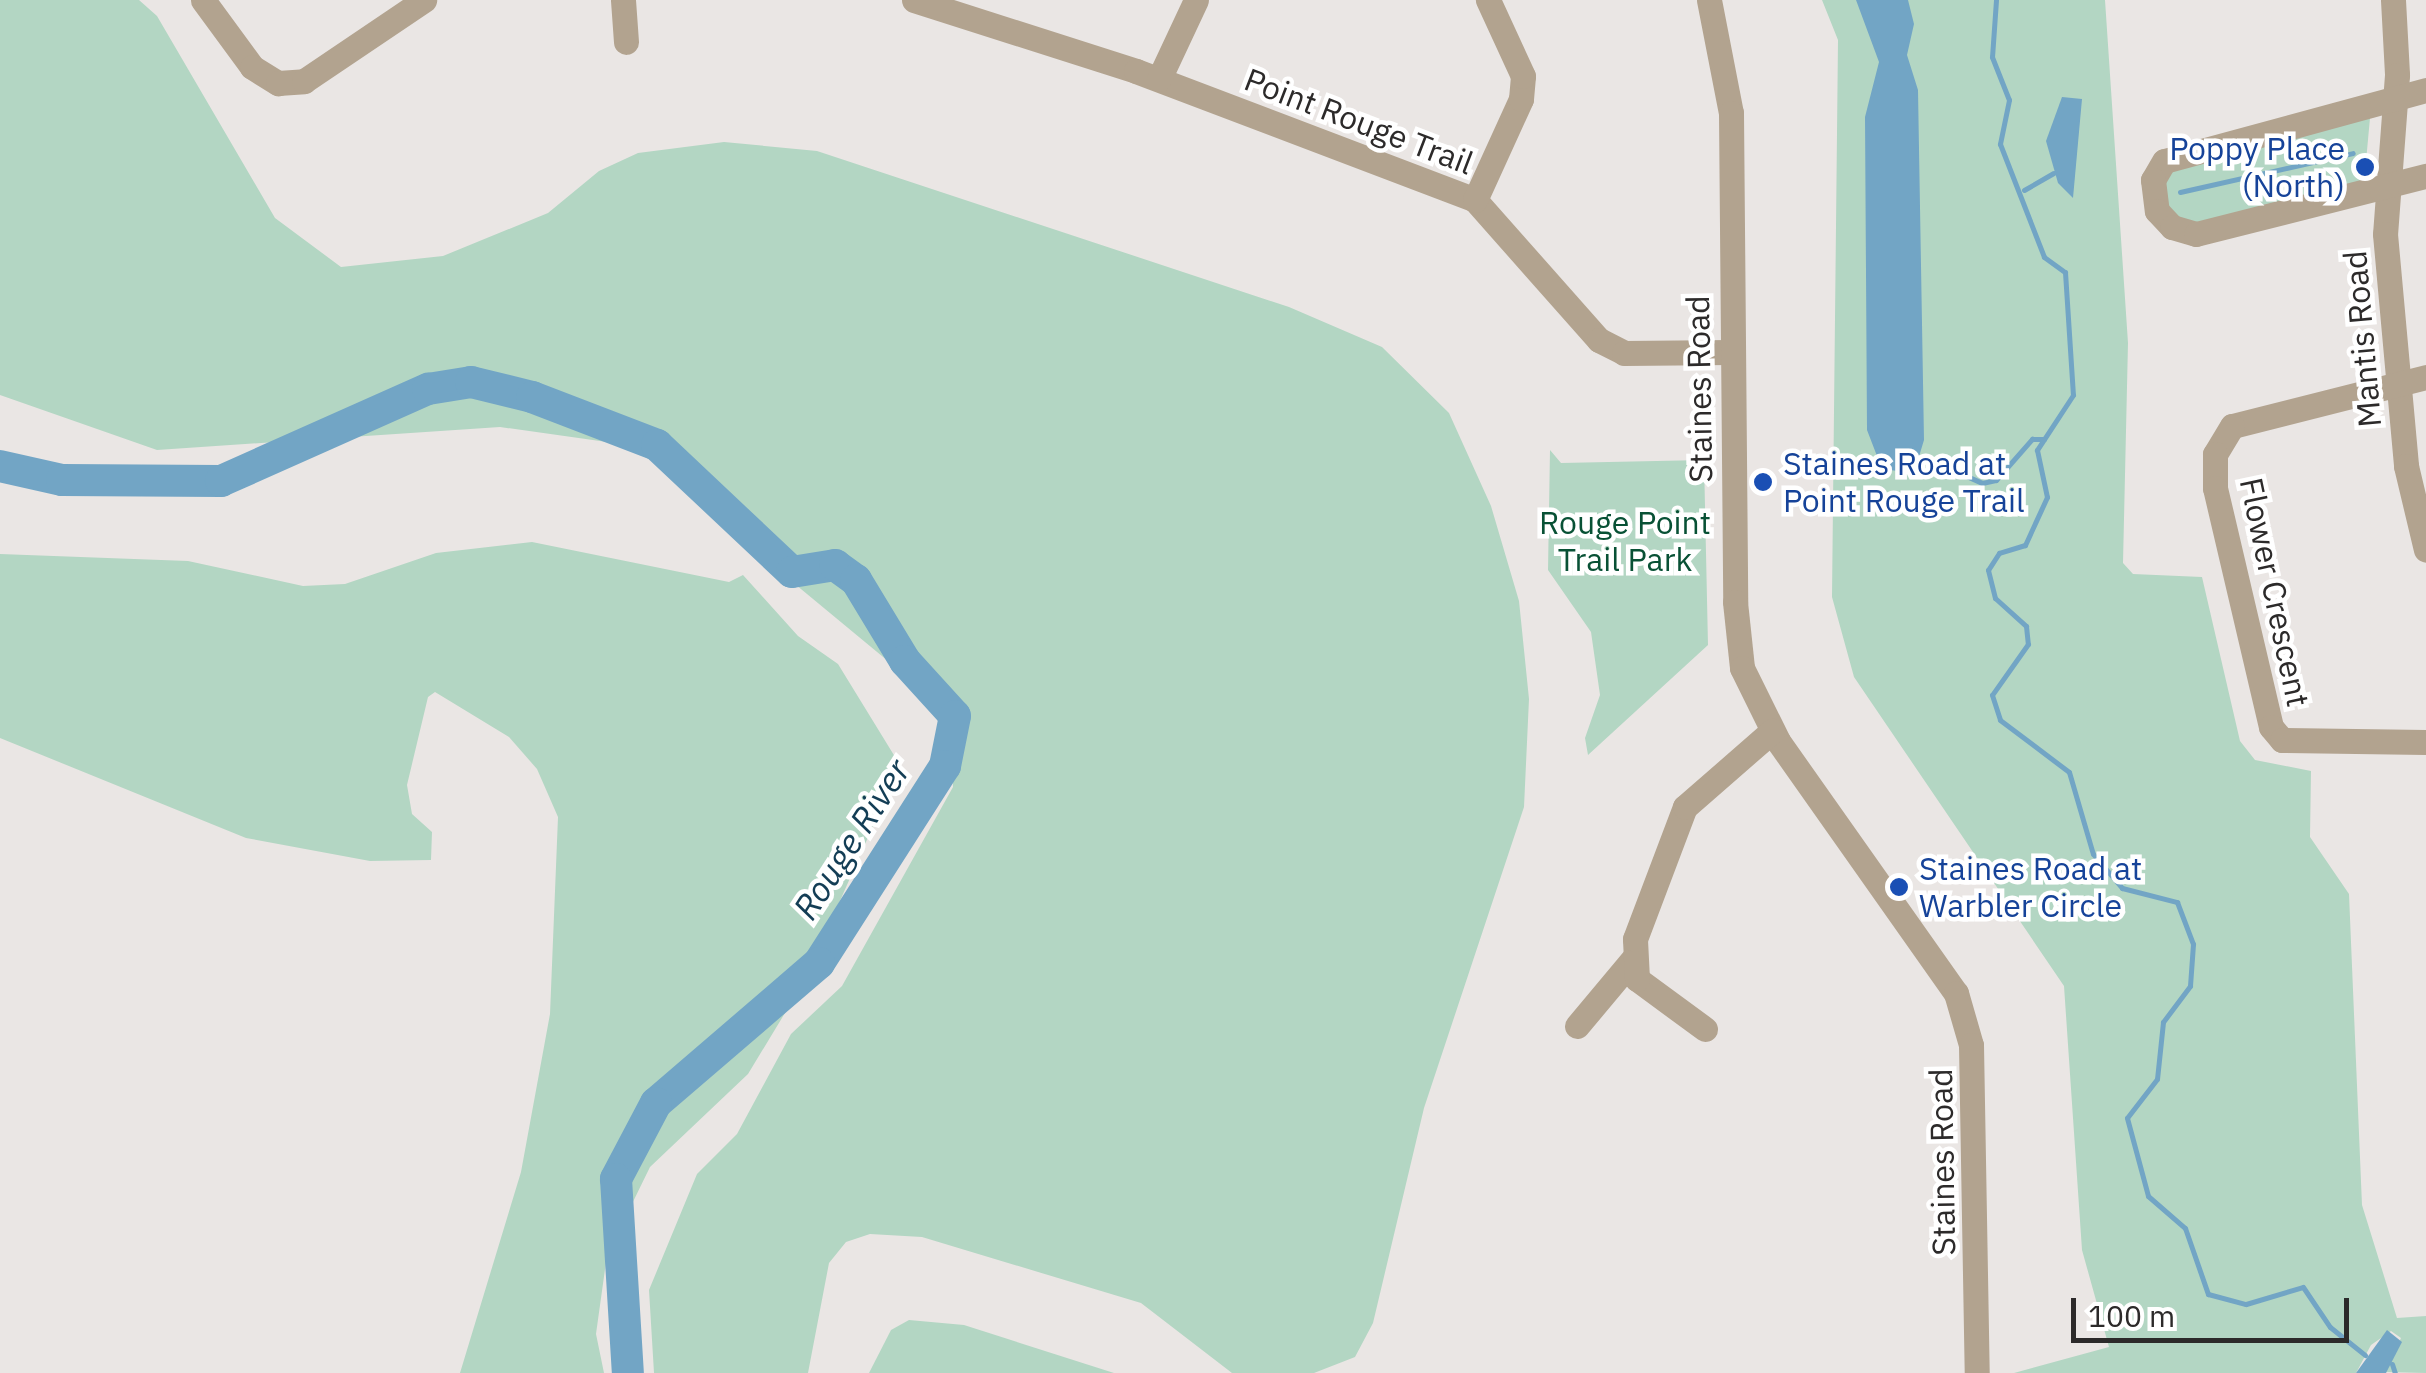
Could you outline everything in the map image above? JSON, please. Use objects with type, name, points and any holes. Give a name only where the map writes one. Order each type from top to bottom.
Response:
[{"type":"street","points":[[203,0],[252,67],[278,83],[304,81],[424,0]]},
{"type":"street","points":[[624,0],[626,42]]},
{"type":"street","name":"Point Rouge Trail","points":[[914,0],[949,5],[1160,80],[1475,200],[1599,340],[1624,353],[1731,352]]},
{"type":"street","points":[[1160,80],[1196,0]]},
{"type":"street","points":[[1475,200],[1521,99],[1523,76],[1488,0]]},
{"type":"street","name":"Staines Road","points":[[1709,0],[1730,113],[1736,619],[1742,668],[1772,731],[1956,993],[1972,1045],[1977,1373]]},
{"type":"street","name":"Mantis Road","points":[[2393,0],[2394,98],[2388,186],[2398,382],[2426,550]]},
{"type":"street","points":[[2426,90],[2164,161],[2152,180],[2157,211],[2172,228],[2196,234],[2426,176]]},
{"type":"street","name":"Flower Crescent","points":[[2426,377],[2232,426],[2215,454],[2215,488],[2271,727],[2282,740],[2426,742]]},
{"type":"street","points":[[1577,1026],[1633,959],[1685,807],[1772,731]]},
{"type":"street","points":[[1633,959],[1638,980],[1706,1028]]},
{"type":"green space","points":[[0,0],[139,0],[157,16],[275,218],[341,267],[443,256],[548,213],[599,171],[638,153],[724,142],[817,151],[1289,307],[1382,347],[1449,413],[1491,506],[1519,601],[1529,699],[1524,807],[1424,1108],[1373,1323],[1355,1357],[1314,1373],[1232,1373],[1141,1303],[922,1237],[870,1234],[846,1242],[829,1263],[808,1373],[654,1373],[649,1290],[697,1174],[737,1134],[791,1034],[842,986],[953,787],[951,733],[923,690],[778,570],[684,475],[614,443],[500,427],[157,450],[0,395]]},
{"type":"green space","points":[[1822,0],[2105,0],[2128,343],[2123,563],[2133,574],[2202,577],[2240,741],[2255,760],[2311,771],[2310,837],[2349,894],[2362,1205],[2397,1318],[2426,1316],[2426,1373],[2385,1372],[2401,1338],[2391,1331],[2371,1345],[2356,1373],[2014,1373],[2109,1347],[2082,1250],[2064,986],[1854,677],[1832,597],[1838,40]]},
{"type":"green space","points":[[2370,118],[2364,183],[2209,225],[2167,218],[2163,178],[2170,167]]},
{"type":"green space","name":"Rouge Point Trail Park","points":[[1550,450],[1561,463],[1704,460],[1708,645],[1588,755],[1585,738],[1600,695],[1591,632],[1548,570]]},
{"type":"green space","points":[[532,542],[729,582],[743,575],[798,636],[838,664],[900,765],[805,980],[748,1074],[650,1167],[607,1255],[596,1334],[604,1373],[460,1373],[521,1172],[550,1014],[558,817],[537,769],[509,737],[435,692],[428,697],[407,785],[412,814],[432,832],[431,860],[370,861],[246,838],[0,738],[0,554],[188,561],[303,586],[345,584],[436,553]]},
{"type":"green space","points":[[909,1320],[964,1325],[1114,1373],[869,1373],[891,1330]]},
{"type":"water","points":[[1856,0],[1908,0],[1914,24],[1907,55],[1918,90],[1924,440],[1914,473],[1882,469],[1867,430],[1865,117],[1879,62]]},
{"type":"water","points":[[2062,97],[2082,99],[2073,198],[2058,183],[2046,141]]},
{"type":"water","points":[[2387,1330],[2402,1342],[2386,1373],[2356,1373]]},
{"type":"waterway","points":[[1996,0],[1992,57],[2009,100],[2000,144],[2044,257],[2065,272],[2073,395],[2037,450],[2047,497],[2025,545],[1999,553],[1988,570],[1995,598],[2026,626],[2028,644],[1992,695],[2000,720],[2069,772],[2093,854],[2122,888],[2177,902],[2193,944],[2190,986],[2163,1022],[2157,1079],[2127,1118],[2148,1196],[2185,1228],[2208,1294],[2246,1304],[2303,1287],[2330,1327],[2365,1355]]},
{"type":"waterway","points":[[2180,192],[2353,153]]},
{"type":"waterway","points":[[2024,190],[2053,173]]},
{"type":"waterway","name":"Rouge River","points":[[0,466],[62,480],[221,481],[428,389],[471,382],[532,397],[657,445],[792,572],[835,565],[856,580],[905,661],[955,716],[945,766],[819,963],[656,1103],[616,1179],[628,1373]]},
{"type":"waterway","points":[[1924,457],[1982,483],[1996,480],[2032,439],[2044,439]]},
{"type":"waterway","points":[[2392,1364],[2395,1373]]},
{"type":"place","name":"Poppy Place (North)","points":[[2365,167]]},
{"type":"place","name":"Staines Road at Point Rouge Trail","points":[[1763,482]]},
{"type":"place","name":"Staines Road at Warbler Circle","points":[[1899,887]]}]
